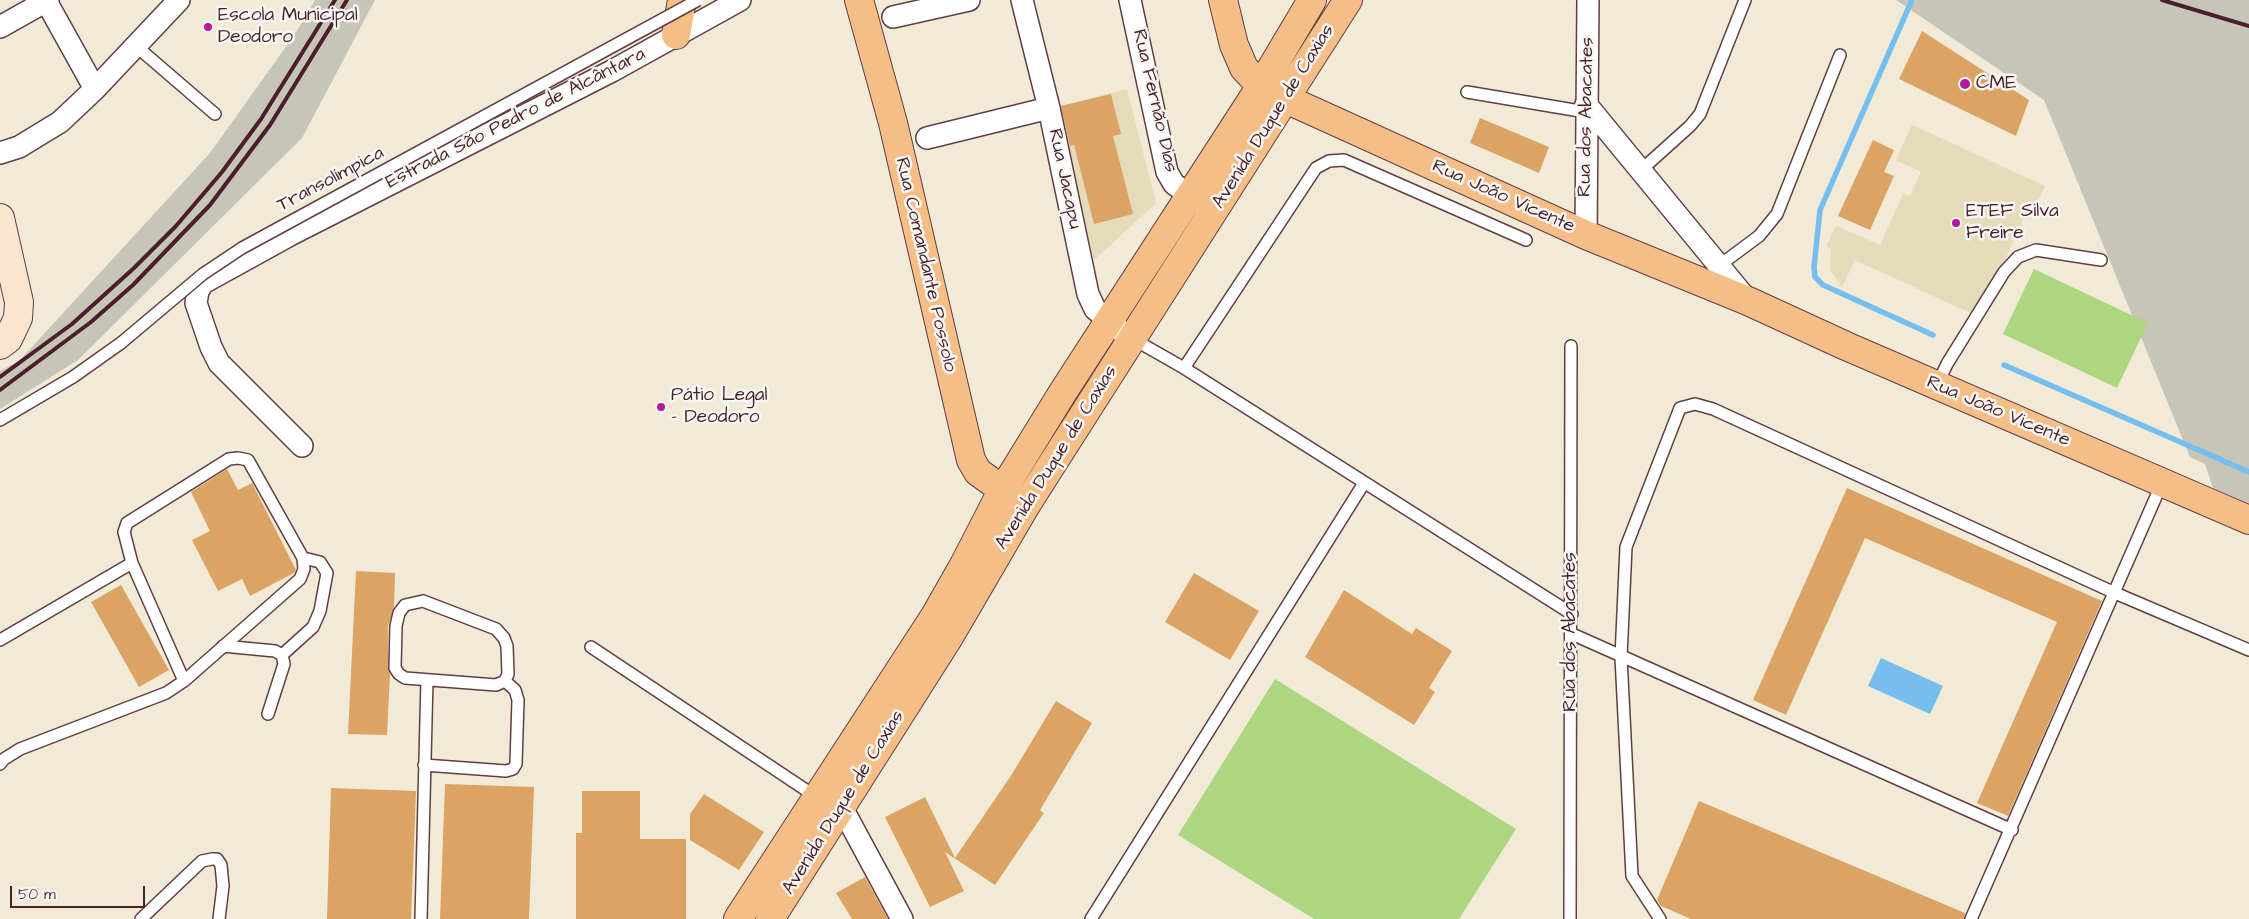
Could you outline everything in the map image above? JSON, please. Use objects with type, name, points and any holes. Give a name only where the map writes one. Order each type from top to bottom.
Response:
[{"type":"main road","points":[[676,35],[682,0]]},
{"type":"main road","name":"Rua Comandante Possolo","points":[[859,0],[893,123],[971,460],[978,472],[1002,491],[1026,506]]},
{"type":"main road","points":[[1223,0],[1238,58],[1250,75],[1261,86]]},
{"type":"main road","name":"Avenida Duque de Caxias","points":[[770,919],[830,802],[964,565],[1002,491],[1063,392],[1261,86],[1312,0]]},
{"type":"main road","name":"Avenida Duque de Caxias","points":[[738,919],[830,802],[949,637],[1026,506],[1348,0]]},
{"type":"main road","name":"Rua João Vicente","points":[[1261,86],[1586,235],[1748,301],[2249,520]]},
{"type":"street","name":"Estrada São Pedro de Alcântara","points":[[302,446],[219,363],[211,347],[196,302],[198,291],[203,282],[290,235],[603,75],[740,0]]},
{"type":"street","points":[[893,16],[969,0]]},
{"type":"street","name":"Rua Jacapu","points":[[1022,0],[1049,108],[1088,294],[1095,309],[1109,323],[1133,339]]},
{"type":"street","name":"Rua Fernão Dias","points":[[1130,0],[1167,172],[1174,184],[1214,211]]},
{"type":"street","name":"Rua dos Abacates","points":[[1586,235],[1588,0]]},
{"type":"street","points":[[0,27],[47,1],[95,89]]},
{"type":"street","points":[[0,153],[18,147],[54,126],[95,89],[175,2]]},
{"type":"street","points":[[927,138],[1049,108]]},
{"type":"street","name":"Rua João Vicente","points":[[1586,108],[1720,265],[1748,301]]},
{"type":"street","points":[[0,218],[18,289],[18,318],[8,339],[0,345]]},
{"type":"street","points":[[830,802],[902,919]]},
{"type":"lane","name":"Transolímpica","points":[[0,420],[73,377],[121,344],[203,274],[242,248],[698,0]]},
{"type":"lane","points":[[1640,171],[1690,126],[1700,114],[1745,0]]},
{"type":"lane","points":[[136,46],[215,114]]},
{"type":"lane","points":[[1720,265],[1759,236],[1777,214],[1840,55]]},
{"type":"lane","points":[[1467,92],[1586,108]]},
{"type":"lane","points":[[1184,368],[1316,168],[1330,161],[1344,160],[1526,240]]},
{"type":"lane","points":[[1937,385],[1947,364],[2004,272],[2018,257],[2036,250],[2101,260]]},
{"type":"lane","points":[[1133,339],[1184,368],[1572,614]]},
{"type":"lane","name":"Rua dos Abacates","points":[[1570,919],[1572,634],[1571,346]]},
{"type":"lane","points":[[1660,919],[1632,876],[1621,657],[1626,547],[1680,408],[1694,404],[1712,409],[2115,593],[2249,650]]},
{"type":"lane","points":[[1,758],[166,693],[184,681],[300,579],[304,569],[303,558],[248,460],[229,459],[127,523],[124,532],[132,562],[184,681]]},
{"type":"lane","points":[[1091,919],[1364,483]]},
{"type":"lane","points":[[1971,919],[2012,830],[2162,483]]},
{"type":"lane","points":[[282,655],[313,627],[320,611],[327,573],[320,562],[303,558]]},
{"type":"lane","points":[[0,640],[132,562]]},
{"type":"lane","points":[[424,601],[496,629],[504,638],[507,646],[508,674],[505,681],[496,685],[426,680],[405,678],[395,668],[396,626],[399,613],[405,605],[424,601]]},
{"type":"lane","points":[[1572,634],[2012,830]]},
{"type":"lane","points":[[223,646],[275,651],[282,655],[284,664],[268,714]]},
{"type":"lane","points":[[590,647],[830,802]]},
{"type":"lane","points":[[420,919],[426,680]]},
{"type":"lane","points":[[424,765],[506,772],[513,769],[516,764],[518,700],[515,690],[505,681]]},
{"type":"lane","points":[[141,919],[202,861],[217,859],[221,865],[223,886],[219,919]]},
{"type":"shaded area","points":[[315,0],[375,0],[302,138],[78,360],[0,409],[0,371],[19,361],[210,153],[295,34]]},
{"type":"shaded area","points":[[1896,0],[2249,0],[2249,504],[2213,488],[2205,464],[2190,457],[2044,100]]},
{"type":"shaded area","points":[[1127,89],[1156,203],[1094,260],[1056,107]]},
{"type":"shaded area","name":"ETEF Silva Freire","points":[[1912,125],[2045,186],[2029,219],[2024,218],[1979,317],[1855,260],[1842,287],[1830,270],[1831,249],[1826,246],[1836,226],[1880,245],[1903,194],[1910,196],[1921,172],[1896,160]]},
{"type":"green space","points":[[2034,269],[2148,323],[2117,388],[2003,334]]},
{"type":"green space","points":[[1275,679],[1516,829],[1459,919],[1314,919],[1178,835]]},
{"type":"water","points":[[1881,658],[1943,686],[1930,714],[1868,686]]},
{"type":"building","points":[[1922,31],[2029,100],[2016,136],[1899,79]]},
{"type":"building","points":[[1111,94],[1121,134],[1113,136],[1133,214],[1094,224],[1074,145],[1070,146],[1061,106]]},
{"type":"building","points":[[1480,118],[1549,147],[1539,173],[1470,143]]},
{"type":"building","points":[[1873,140],[1894,150],[1884,172],[1894,176],[1870,230],[1838,216]]},
{"type":"building","points":[[227,469],[238,490],[252,483],[296,570],[294,573],[250,596],[242,579],[218,591],[192,540],[210,531],[191,492]]},
{"type":"building","points":[[1847,488],[2102,601],[2008,816],[1977,803],[2057,622],[1865,538],[1786,715],[1753,700]]},
{"type":"building","points":[[356,571],[395,573],[394,608],[388,626],[388,668],[390,674],[387,735],[348,734]]},
{"type":"building","points":[[1194,573],[1259,611],[1230,660],[1165,622]]},
{"type":"building","points":[[121,585],[169,670],[139,687],[91,602]]},
{"type":"building","points":[[1344,590],[1412,634],[1416,628],[1452,651],[1429,688],[1435,692],[1414,725],[1305,657]]},
{"type":"building","points":[[1056,701],[1092,723],[1040,810],[1044,813],[995,885],[945,852],[964,891],[930,907],[885,817],[925,797],[955,858],[1012,774]]},
{"type":"building","points":[[445,784],[534,787],[529,919],[440,919]]},
{"type":"building","points":[[331,788],[416,791],[411,919],[327,919]]},
{"type":"building","points":[[582,791],[640,791],[640,839],[686,839],[686,919],[576,919],[576,833],[582,833]]},
{"type":"building","points":[[704,794],[764,832],[739,870],[690,840],[690,814]]},
{"type":"building","points":[[1699,801],[1965,913],[1964,919],[1691,919],[1661,906],[1657,900]]},
{"type":"building","points":[[865,877],[888,919],[852,919],[836,893]]},
{"type":"waterway","points":[[1912,0],[1820,210],[1814,267],[1815,277],[1823,285],[1933,335]]},
{"type":"waterway","points":[[2004,365],[2249,472]]},
{"type":"railway","points":[[0,377],[72,324],[134,268],[176,226],[222,172],[261,119],[335,0]]},
{"type":"railway","points":[[0,390],[91,322],[133,285],[210,205],[270,125],[347,0]]},
{"type":"railway","points":[[2162,0],[2249,26]]},
{"type":"place","name":"Escola Municipal Deodoro","points":[[208,27]]},
{"type":"place","name":"CME","points":[[1965,84]]},
{"type":"place","name":"ETEF Silva Freire","points":[[1956,223]]},
{"type":"place","name":"Pátio Legal - Deodoro","points":[[661,407]]}]
